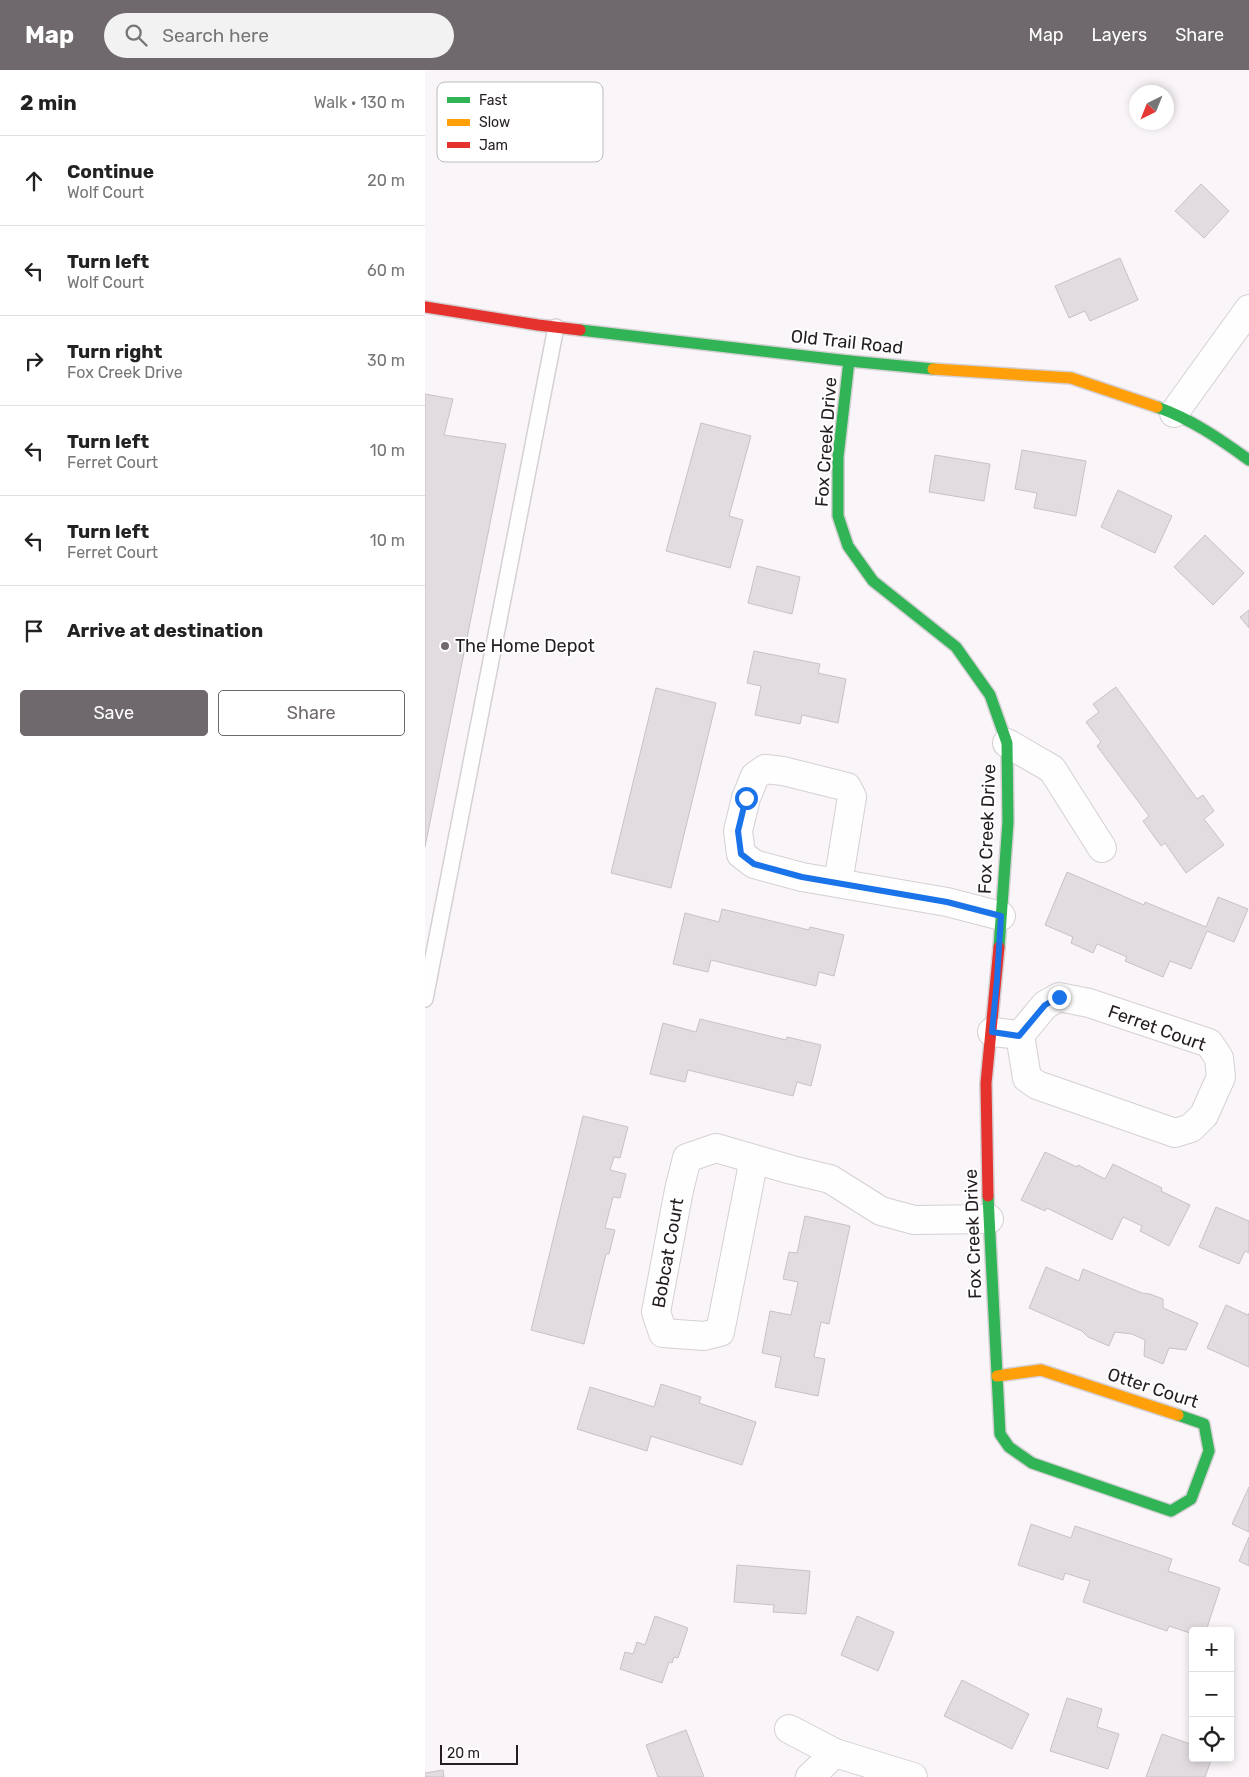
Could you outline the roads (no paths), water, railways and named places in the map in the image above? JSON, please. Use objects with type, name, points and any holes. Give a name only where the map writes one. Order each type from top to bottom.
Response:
[{"type":"street","name":"Old Trail Road","points":[[425,307],[556,327],[849,361],[970,372],[1071,378],[1175,413],[1220,439],[1249,460]]},
{"type":"street","points":[[1175,413],[1249,309]]},
{"type":"street","name":"Fox Creek Drive","points":[[849,361],[838,457],[838,516],[848,546],[873,581],[956,647],[990,695],[1007,742],[1008,822],[997,980],[986,1083],[989,1219],[1000,1434],[1009,1448]]},
{"type":"street","points":[[1007,742],[1052,769],[1101,848]]},
{"type":"street","points":[[838,883],[852,797],[847,787],[783,771],[765,769],[755,776],[746,798],[738,831],[741,854],[754,864],[802,877],[947,902],[1001,916]]},
{"type":"street","name":"Ferret Court","points":[[1059,997],[1089,1003],[1209,1043],[1219,1058],[1221,1077],[1204,1115],[1191,1128],[1175,1133],[1037,1085],[1027,1078],[1019,1036],[1045,1005],[1059,997]]},
{"type":"street","points":[[992,1032],[1019,1036]]},
{"type":"street","name":"Bobcat Court","points":[[754,1159],[720,1332],[704,1336],[663,1334],[656,1312],[687,1158],[716,1148],[830,1179],[881,1211],[914,1220],[989,1219]]},
{"type":"street","name":"Otter Court","points":[[997,1376],[1041,1370],[1204,1424],[1209,1451],[1191,1499],[1171,1511],[1032,1463],[1009,1448]]},
{"type":"street","points":[[789,1729],[835,1753],[913,1777]]},
{"type":"street","points":[[810,1777],[835,1753]]},
{"type":"lane","points":[[425,999],[556,327]]},
{"type":"place","name":"The Home Depot","points":[[445,646]]}]
